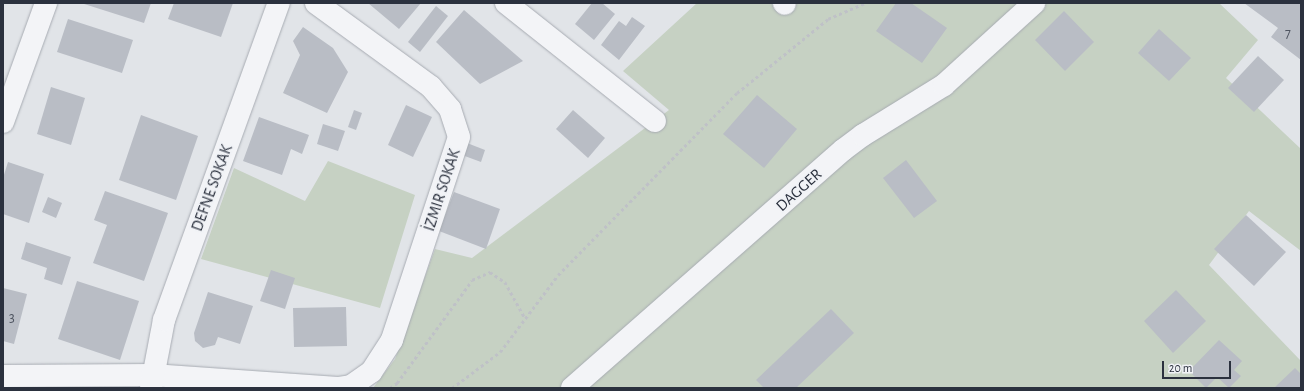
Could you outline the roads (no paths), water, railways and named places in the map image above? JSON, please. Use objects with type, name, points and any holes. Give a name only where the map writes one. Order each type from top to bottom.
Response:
[{"type":"street","points":[[3,122],[46,3]]},
{"type":"street","name":"DEFNE SOKAK","points":[[151,382],[164,320],[279,3]]},
{"type":"street","name":"İZMIR SOKAK","points":[[316,3],[431,87],[450,109],[459,137],[392,340],[371,372],[351,386],[339,388]]},
{"type":"street","points":[[506,3],[655,121]]},
{"type":"street","name":"DAGGER","points":[[572,388],[843,150],[863,134],[944,85],[1034,3]]},
{"type":"street","points":[[3,376],[339,388]]}]
